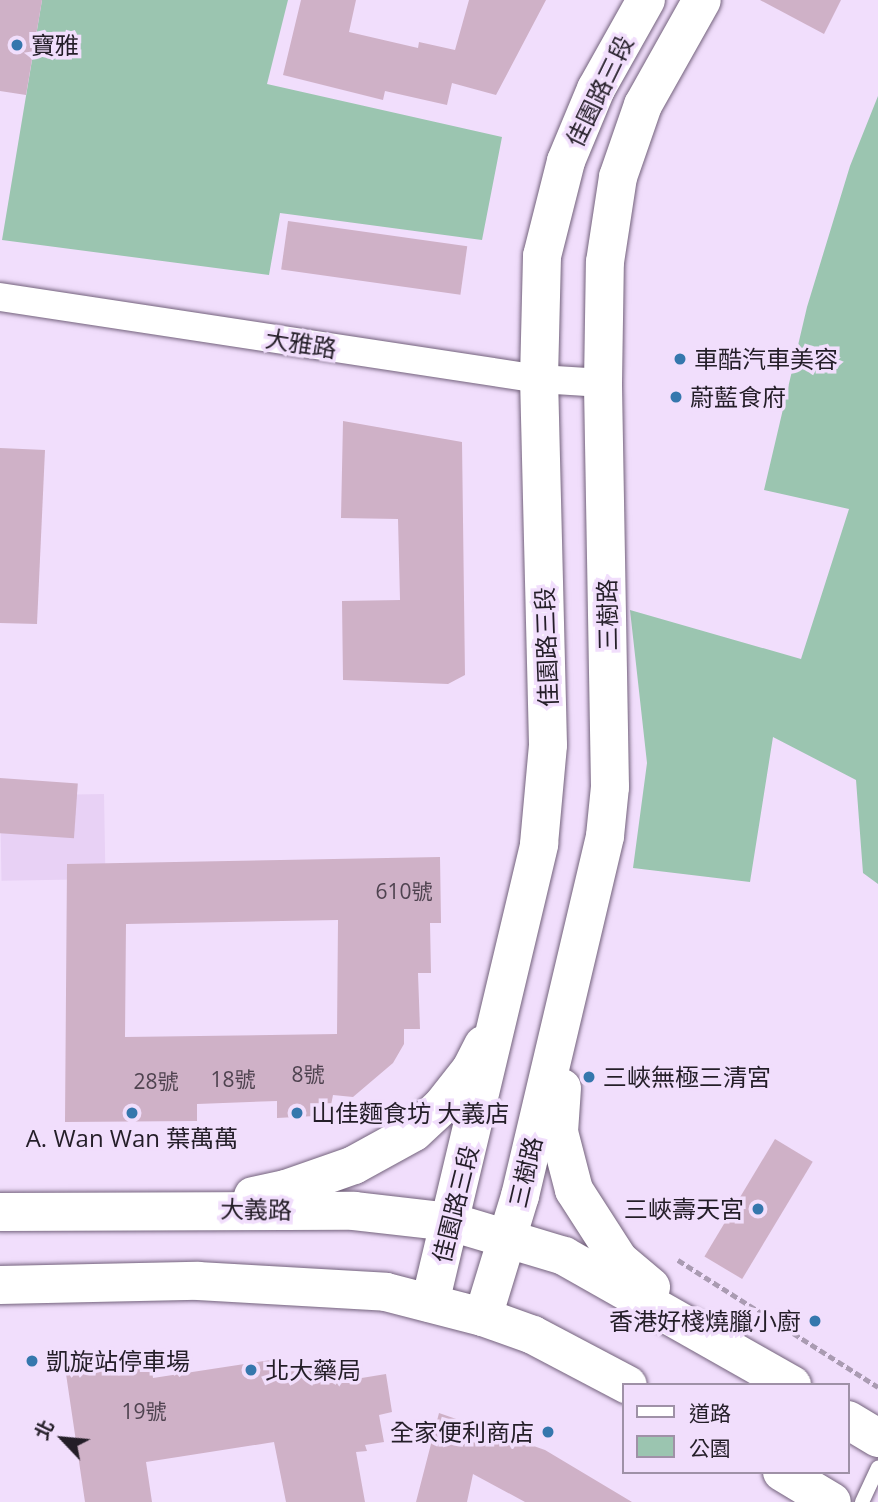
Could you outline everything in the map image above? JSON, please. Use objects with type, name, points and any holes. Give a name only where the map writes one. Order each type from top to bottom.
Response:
[{"type":"street","name":"佳園路三段","points":[[430,1303],[504,1003],[539,844],[548,746],[539,379],[542,256],[566,160],[596,89],[646,0]]},
{"type":"street","name":"三樹路","points":[[483,1317],[509,1239],[605,836],[610,787],[603,383],[605,262],[618,177],[643,104],[702,0]]},
{"type":"street","name":"大雅路","points":[[0,298],[539,379],[603,383]]},
{"type":"street","points":[[571,970],[559,1132],[574,1190],[619,1260],[759,1364]]},
{"type":"street","points":[[188,1208],[286,1189],[354,1165],[414,1132],[471,1069],[504,1003]]},
{"type":"street","name":"大義路","points":[[0,1212],[188,1208],[354,1211],[451,1222],[509,1239]]},
{"type":"street","name":"三樹路","points":[[509,1239],[564,1256],[789,1383]]},
{"type":"street","points":[[0,1285],[198,1281],[372,1291],[483,1317],[533,1335],[624,1383]]},
{"type":"street","points":[[850,1421],[878,1438]]},
{"type":"street","points":[[785,1474],[832,1502]]},
{"type":"lane","points":[[863,1502],[878,1468]]},
{"type":"path","points":[[669,1255],[878,1387]]},
{"type":"shaded area","points":[[104,794],[105,879],[1,881],[0,796]]},
{"type":"green space","points":[[42,0],[288,0],[267,84],[502,137],[482,240],[280,213],[269,275],[2,240]]},
{"type":"green space","points":[[878,96],[878,884],[863,873],[856,780],[773,737],[750,882],[633,868],[647,763],[630,610],[801,659],[849,509],[764,490],[807,307],[850,166]]},
{"type":"building","name":"寶雅","points":[[0,0],[42,0],[26,95],[0,91]]},
{"type":"building","points":[[301,0],[356,0],[349,32],[418,48],[419,42],[455,50],[469,0],[546,0],[496,95],[452,83],[447,105],[385,91],[383,100],[283,75]]},
{"type":"building","points":[[760,0],[841,0],[824,34]]},
{"type":"building","points":[[288,221],[467,246],[460,295],[281,270]]},
{"type":"building","points":[[343,421],[462,442],[465,675],[448,684],[343,680],[342,601],[400,600],[398,519],[341,518]]},
{"type":"building","points":[[0,448],[45,450],[37,624],[0,623]]},
{"type":"building","points":[[0,778],[78,783],[74,838],[0,833]]},
{"type":"building","points":[[440,857],[441,923],[430,923],[431,973],[418,973],[420,1029],[404,1029],[404,1044],[393,1063],[353,1097],[333,1095],[330,1110],[318,1109],[315,1116],[277,1118],[277,1101],[197,1104],[197,1121],[65,1122],[67,864]],"holes":[[[338,920],[337,1034],[125,1037],[126,924]]]},
{"type":"building","name":"三峽壽天宮","points":[[775,1139],[813,1162],[742,1279],[704,1256]]},
{"type":"building","points":[[271,1360],[273,1373],[322,1365],[325,1384],[386,1374],[392,1412],[379,1415],[384,1442],[365,1445],[367,1451],[356,1452],[365,1502],[286,1502],[274,1442],[146,1462],[152,1502],[85,1502],[66,1374],[151,1361],[153,1378]]},
{"type":"building","points":[[439,1413],[545,1450],[632,1502],[525,1502],[473,1474],[467,1502],[416,1502]]},
{"type":"place","name":"寶雅","points":[[17,45]]},
{"type":"place","name":"車酷汽車美容","points":[[680,359]]},
{"type":"place","name":"蔚藍食府","points":[[676,397]]},
{"type":"place","name":"三峽無極三清宮","points":[[589,1077]]},
{"type":"place","name":"A. Wan Wan 葉萬萬","points":[[132,1113]]},
{"type":"place","name":"山佳麵食坊 大義店","points":[[297,1113]]},
{"type":"place","name":"三峽壽天宮","points":[[758,1209]]},
{"type":"place","name":"香港好棧燒臘小廚","points":[[815,1321]]},
{"type":"place","name":"凱旋站停車場","points":[[32,1361]]},
{"type":"place","name":"北大藥局","points":[[251,1370]]},
{"type":"place","name":"全家便利商店","points":[[548,1432]]}]
